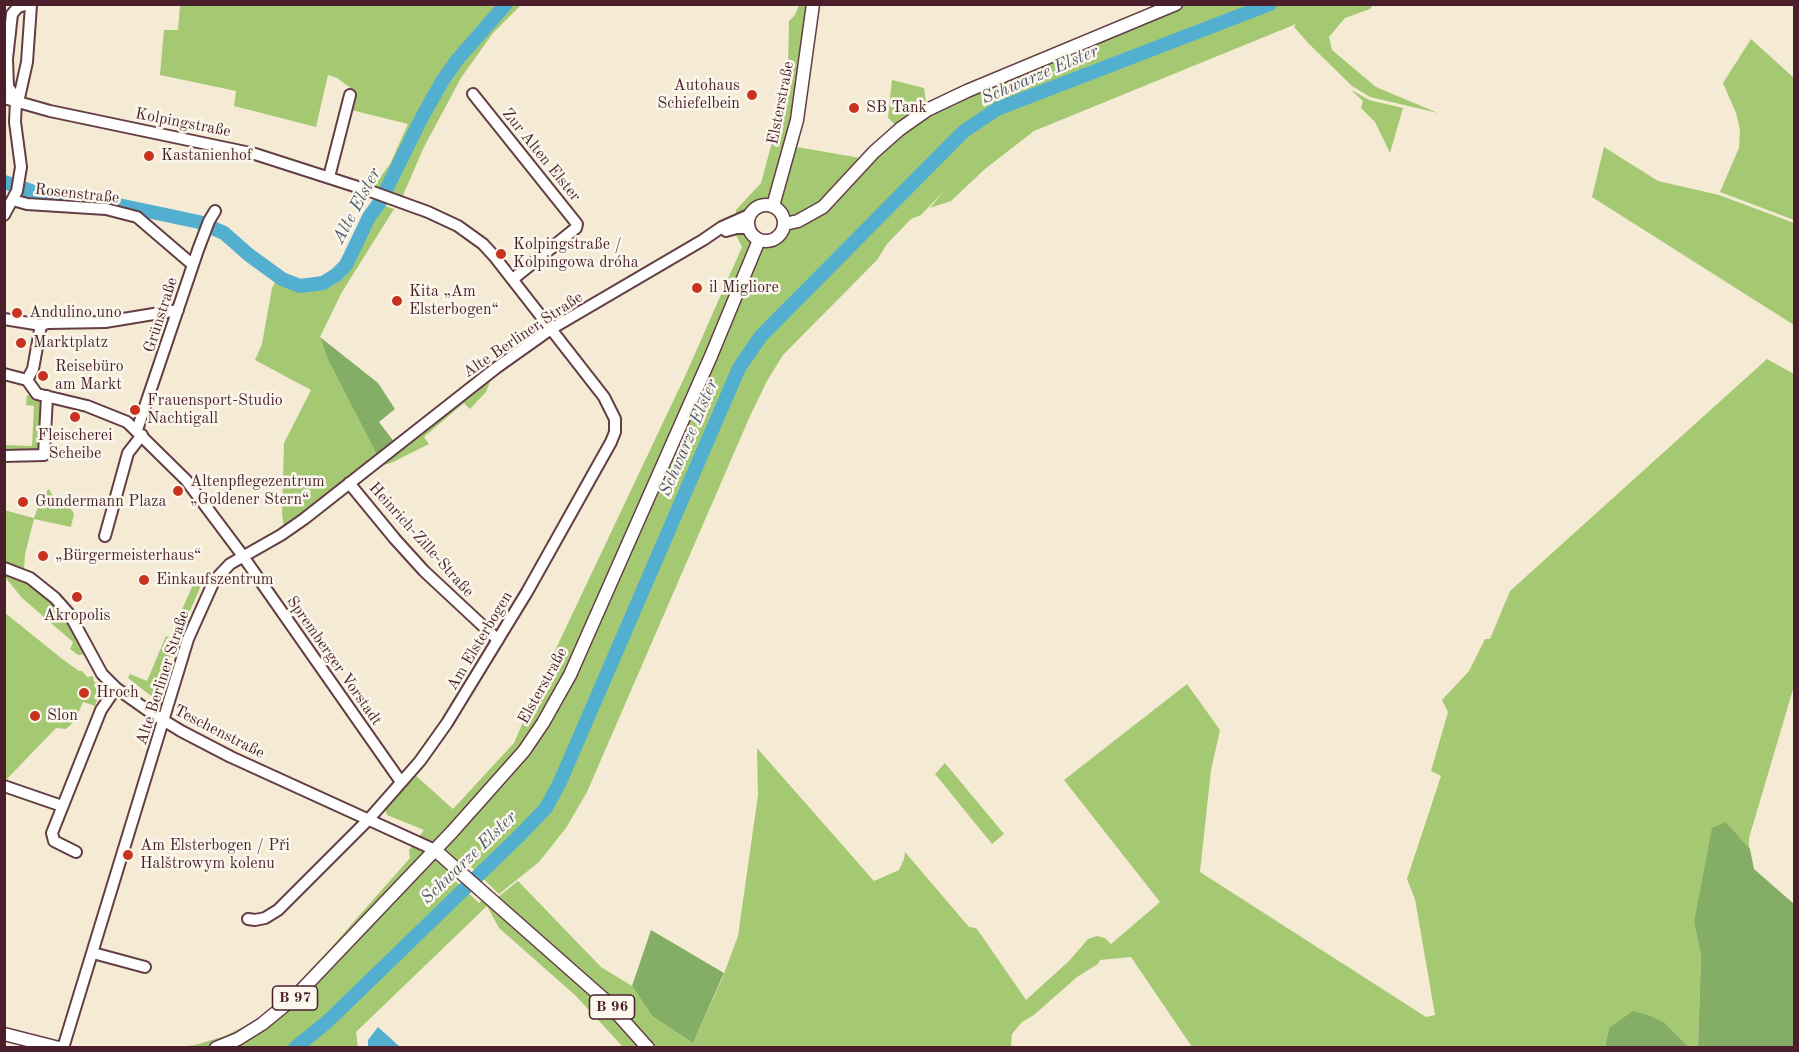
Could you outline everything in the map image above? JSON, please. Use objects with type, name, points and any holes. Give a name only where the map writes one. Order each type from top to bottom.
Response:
[{"type":"main road","name":"Elsterstraße","points":[[773,206],[797,120],[813,4]]},
{"type":"main road","points":[[785,224],[798,221],[823,207],[874,152],[900,129],[927,110],[967,91],[1176,4]]},
{"type":"main road","points":[[768,204],[773,206],[782,213],[785,224],[783,231],[771,241],[759,240],[754,237],[749,228],[749,215],[757,207],[768,204]]},
{"type":"main road","name":"Elsterstraße","points":[[216,1047],[244,1035],[284,1007],[435,850],[524,751],[557,700],[570,675],[759,240]]},
{"type":"main road","name":"B 96","points":[[435,850],[605,1000],[648,1047]]},
{"type":"main road","points":[[4,1034],[61,1047]]},
{"type":"street","points":[[4,60],[10,4]]},
{"type":"street","points":[[4,215],[16,191],[21,157],[10,122],[18,98],[27,62],[31,5],[18,8],[11,20],[7,82],[8,87],[18,98]]},
{"type":"street","name":"Zur Alten Elster","points":[[473,94],[577,224],[576,228],[513,279]]},
{"type":"street","points":[[329,177],[350,95]]},
{"type":"street","name":"Kolpingstraße","points":[[4,98],[18,98],[69,116],[232,148],[329,177],[428,212],[466,232],[488,249],[551,329]]},
{"type":"street","name":"Rosenstraße","points":[[16,191],[27,204],[106,209],[137,217],[193,265]]},
{"type":"street","name":"Alte Berliner Straße","points":[[61,1047],[93,953],[188,639],[214,581],[243,556],[281,535],[496,368],[551,329],[732,221],[749,215]]},
{"type":"street","name":"Grünstraße","points":[[105,536],[128,453],[139,433],[193,265],[210,220]]},
{"type":"street","name":"Alte Berliner Straße","points":[[703,240],[732,229],[749,228]]},
{"type":"street","points":[[4,319],[41,325],[105,322],[178,310]]},
{"type":"street","points":[[27,380],[33,369],[41,325]]},
{"type":"street","name":"Am Elsterbogen","points":[[248,919],[265,918],[278,910],[369,819],[420,761],[498,640],[611,442],[615,432],[615,419],[609,404],[551,329]]},
{"type":"street","points":[[4,374],[27,380],[37,394],[47,396],[44,454],[4,456]]},
{"type":"street","name":"Spremberger Vorstadt","points":[[47,396],[127,422],[190,485],[243,556],[401,782]]},
{"type":"street","name":"Heinrich-Zille-Straße","points":[[349,483],[424,570],[498,640]]},
{"type":"street","name":"Teschenstraße","points":[[4,568],[38,583],[58,601],[74,623],[96,665],[116,688],[163,720],[231,757],[435,850]]},
{"type":"street","points":[[76,852],[58,844],[52,837],[62,806],[101,710],[116,688]]},
{"type":"street","points":[[4,786],[62,806]]},
{"type":"street","points":[[93,953],[145,968]]},
{"type":"green space","points":[[180,5],[521,5],[493,33],[461,78],[424,147],[400,202],[370,191],[390,164],[408,124],[347,109],[352,89],[337,78],[328,75],[316,127],[234,106],[236,91],[160,75],[164,30],[178,30]]},
{"type":"green space","points":[[799,5],[812,5],[791,146],[866,159],[823,207],[800,221],[823,208],[874,152],[904,126],[899,128],[888,118],[892,80],[924,88],[927,110],[967,91],[1176,5],[1373,5],[1370,9],[1345,18],[1329,37],[1332,50],[1376,87],[1438,113],[1370,97],[1352,86],[1309,44],[1294,27],[1296,24],[1034,131],[985,169],[951,201],[930,208],[944,191],[921,215],[911,219],[887,244],[877,260],[783,355],[750,416],[587,792],[566,828],[539,862],[499,894],[463,859],[448,874],[479,903],[487,895],[604,1001],[647,1047],[623,1047],[576,996],[499,928],[487,906],[356,1032],[358,1047],[171,1048],[195,1045],[225,1036],[254,1021],[277,1005],[328,951],[410,858],[409,850],[424,830],[387,815],[385,810],[414,774],[453,809],[514,743],[543,676],[686,374],[742,247],[736,235],[736,210],[761,183],[788,65],[789,21],[795,15]],"holes":[[[762,204],[773,205],[784,218],[783,231],[771,241],[759,240],[750,233],[748,227],[749,216],[746,216]],[[740,286],[668,456],[558,700],[525,751],[473,810],[524,751],[543,723],[569,675]]]},
{"type":"green space","points":[[1751,39],[1794,78],[1794,220],[1720,192],[1739,148],[1740,130],[1736,113],[1723,83]]},
{"type":"green space","points":[[1350,89],[1369,100],[1403,108],[1390,153],[1375,122],[1361,108],[1363,101]]},
{"type":"green space","points":[[1604,147],[1658,181],[1719,195],[1794,223],[1794,325],[1592,197]]},
{"type":"green space","points":[[380,204],[394,209],[342,292],[320,337],[328,360],[378,457],[284,528],[282,514],[284,443],[311,390],[255,360],[262,344],[272,288],[276,281],[282,279],[300,286],[316,285],[336,275],[346,265],[361,232]]},
{"type":"green space","points":[[320,337],[378,383],[395,409],[379,422],[395,443],[378,457],[328,360]]},
{"type":"green space","points":[[1767,359],[1794,374],[1794,686],[1749,838],[1749,848],[1726,822],[1694,923],[1701,955],[1698,1047],[1687,1045],[1665,1023],[1609,1028],[1605,1047],[1192,1047],[1131,957],[1100,960],[1098,964],[1077,977],[1034,1015],[1022,1022],[1012,1034],[1011,1047],[649,1047],[494,900],[518,881],[601,967],[632,986],[652,1016],[693,1043],[722,979],[738,936],[758,795],[757,748],[874,881],[899,870],[905,852],[969,927],[976,928],[1026,1000],[1069,961],[1088,939],[1097,936],[1105,938],[1111,944],[1160,902],[1064,780],[1187,684],[1220,730],[1211,770],[1200,872],[1426,1017],[1435,1015],[1415,899],[1407,879],[1441,776],[1431,771],[1448,712],[1442,700],[1469,671],[1485,639],[1490,639],[1510,591]]},
{"type":"green space","points":[[495,369],[486,392],[470,409],[464,403],[424,437],[429,444],[380,466]]},
{"type":"green space","points":[[27,395],[44,400],[40,423],[40,428],[42,428],[41,450],[5,453],[5,445],[32,446],[34,406],[26,405]]},
{"type":"green space","points":[[49,489],[58,505],[65,499],[74,514],[71,527],[34,519],[25,554],[24,569],[5,563],[4,510],[34,518],[42,496]]},
{"type":"green space","points":[[5,569],[49,592],[90,654],[78,655],[70,649],[73,642],[22,598],[5,577]]},
{"type":"green space","points":[[201,576],[204,579],[181,631],[175,629],[196,578],[199,579]]},
{"type":"green space","points":[[4,612],[61,658],[82,671],[87,677],[93,676],[94,682],[106,688],[99,694],[95,706],[83,702],[75,721],[66,729],[56,728],[5,781]]},
{"type":"green space","points":[[166,636],[176,641],[159,688],[156,694],[151,696],[128,678],[130,674],[147,681]]},
{"type":"green space","points":[[945,763],[1004,834],[992,844],[935,774]]},
{"type":"green space","points":[[1726,822],[1750,849],[1754,869],[1794,904],[1794,1047],[1698,1047],[1701,955],[1694,923],[1712,828]]},
{"type":"green space","points":[[651,930],[724,973],[693,1043],[652,1016],[632,986]]},
{"type":"green space","points":[[1633,1011],[1665,1023],[1687,1045],[1694,1047],[1605,1047],[1609,1028]]},
{"type":"water","points":[[378,1027],[400,1047],[368,1047],[368,1040]]},
{"type":"waterway","name":"Alte Elster","points":[[4,182],[55,199],[109,203],[199,222],[224,233],[282,279],[300,286],[323,283],[346,265],[369,217],[380,202],[443,80],[457,60],[506,4]]},
{"type":"waterway","name":"Schwarze Elster","points":[[295,1048],[327,1022],[546,808],[560,782],[739,368],[761,336],[963,132],[997,109],[1270,4]]},
{"type":"place","name":"Autohaus Schiefelbein","points":[[752,95]]},
{"type":"place","name":"SB Tank","points":[[854,108]]},
{"type":"place","name":"Kastanienhof","points":[[149,156]]},
{"type":"place","name":"Kolpingstraße / Kolpingowa dróha","points":[[501,254]]},
{"type":"place","name":"il Migliore","points":[[697,288]]},
{"type":"place","name":"Kita „Am Elsterbogen“","points":[[397,301]]},
{"type":"place","name":"Andulino uno","points":[[17,313]]},
{"type":"place","name":"Marktplatz","points":[[21,343]]},
{"type":"place","name":"Reisebüro am Markt","points":[[43,376]]},
{"type":"place","name":"Frauensport-Studio Nachtigall","points":[[135,410]]},
{"type":"place","name":"Fleischerei Scheibe","points":[[75,417]]},
{"type":"place","name":"Altenpflegezentrum „Goldener Stern“","points":[[178,491]]},
{"type":"place","name":"Gundermann Plaza","points":[[23,502]]},
{"type":"place","name":"„Bürgermeisterhaus“","points":[[43,556]]},
{"type":"place","name":"Einkaufszentrum","points":[[144,580]]},
{"type":"place","name":"Akropolis","points":[[77,597]]},
{"type":"place","name":"Hroch","points":[[84,693]]},
{"type":"place","name":"Slon","points":[[35,716]]},
{"type":"place","name":"Am Elsterbogen / Při Halštrowym kolenu","points":[[128,855]]}]
